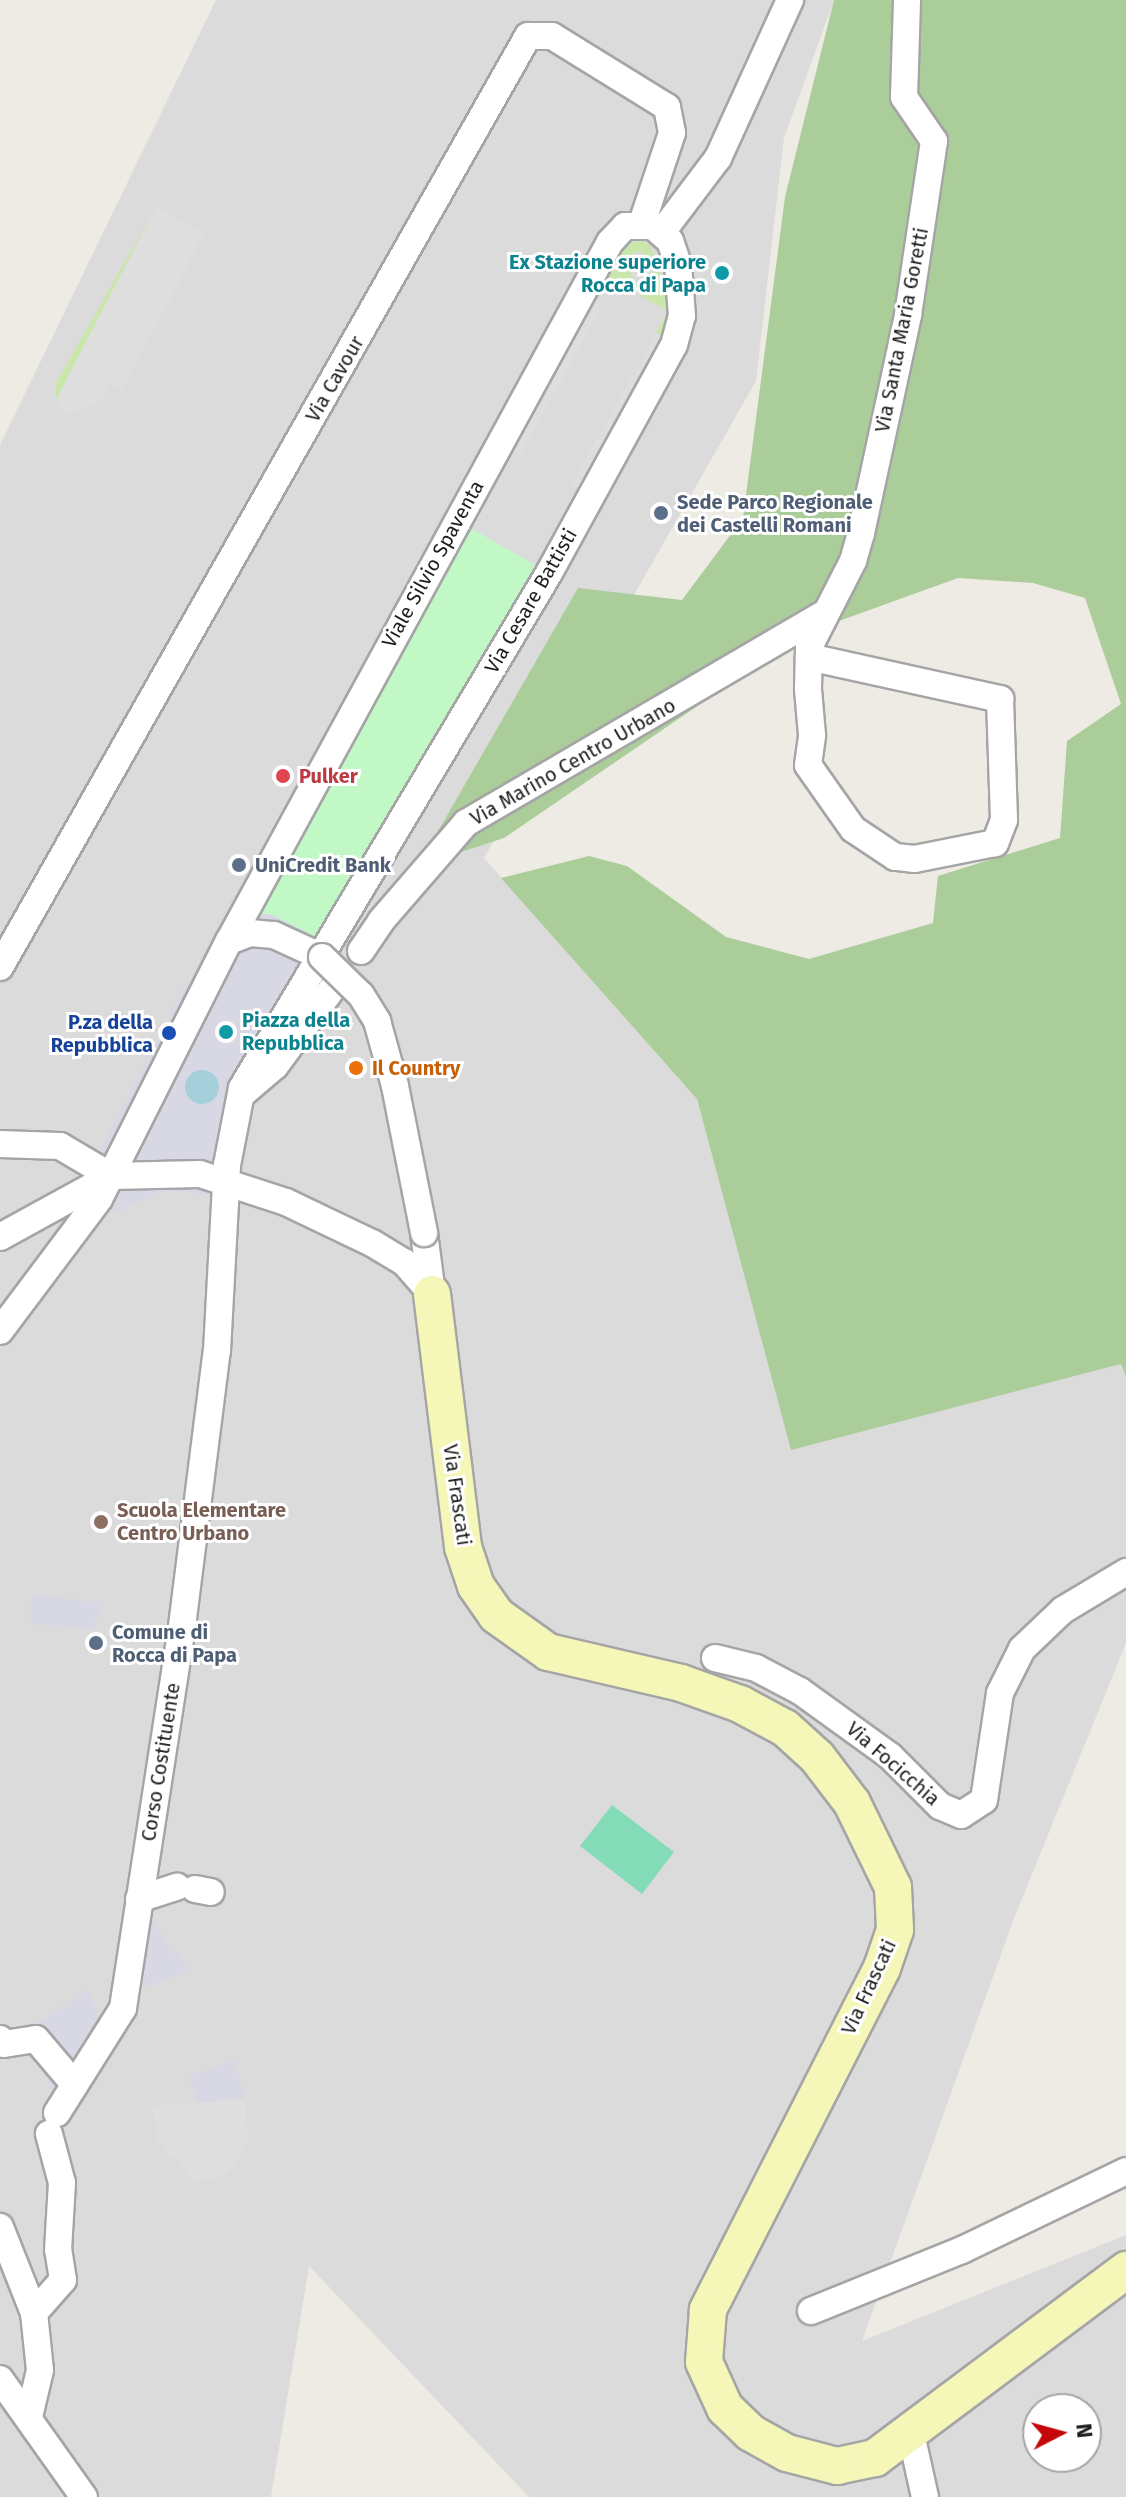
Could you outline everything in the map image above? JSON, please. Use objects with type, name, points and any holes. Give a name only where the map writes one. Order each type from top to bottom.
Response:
[{"type":"main road","name":"Via Frascati","points":[[432,1294],[463,1547],[476,1586],[496,1615],[548,1652],[681,1683],[740,1704],[785,1728],[840,1785],[886,1865],[896,1913],[882,1968],[713,2298],[703,2350],[709,2379],[725,2408],[751,2433],[787,2453],[823,2464],[852,2464],[887,2452],[1126,2270]]},
{"type":"street","points":[[652,227],[718,158],[790,0]]},
{"type":"street","name":"Via Santa Maria Goretti","points":[[809,657],[1000,699],[1004,820],[995,843],[915,859],[895,857],[853,829],[814,779],[808,765],[809,657],[822,615],[840,589],[861,533],[908,315],[934,141],[904,97],[907,0]]},
{"type":"street","name":"Via Cavour","points":[[0,967],[528,36],[552,36],[667,107],[672,133],[652,227]]},
{"type":"street","name":"Viale Silvio Spaventa","points":[[229,941],[610,242],[625,226],[652,227]]},
{"type":"street","name":"Via Cesare Battisti","points":[[322,957],[549,573],[674,345],[683,300],[676,256],[652,227]]},
{"type":"street","name":"Via Marino Centro Urbano","points":[[361,951],[381,921],[466,823],[822,615]]},
{"type":"street","points":[[0,1331],[44,1277],[111,1176],[229,941],[250,933],[274,935],[322,957],[361,995],[377,1021],[395,1086],[424,1233],[432,1294]]},
{"type":"street","points":[[226,1181],[239,1096],[263,1047],[322,957]]},
{"type":"street","points":[[239,1096],[275,1066],[332,989]]},
{"type":"street","points":[[0,1144],[60,1146],[111,1176]]},
{"type":"street","points":[[0,1237],[111,1176],[200,1174],[226,1181],[372,1243],[404,1262],[432,1294]]},
{"type":"street","name":"Corso Costituente","points":[[75,2085],[123,2008],[214,1374],[226,1181]]},
{"type":"street","name":"Via Focicchia","points":[[715,1658],[756,1668],[800,1691],[890,1756],[940,1806],[961,1815],[984,1800],[1000,1693],[1022,1649],[1063,1610],[1126,1572]]},
{"type":"street","points":[[139,1899],[195,1889]]},
{"type":"street","points":[[0,2039],[4,2044],[36,2039],[75,2085],[53,2124],[62,2183],[58,2250],[63,2280],[34,2313]]},
{"type":"street","points":[[811,2311],[962,2250],[1126,2171]]},
{"type":"street","points":[[0,2227],[34,2313],[40,2370],[29,2417]]},
{"type":"street","points":[[0,2379],[84,2497]]},
{"type":"street","points":[[911,2434],[925,2497]]},
{"type":"shaded area","points":[[216,0],[834,0],[784,138],[756,381],[484,858],[697,1099],[791,1449],[1121,1364],[1126,1377],[1126,1643],[1013,1921],[862,2341],[1126,2235],[1126,2497],[529,2497],[309,2266],[271,2497],[0,2497],[0,445]]},
{"type":"shaded area","points":[[156,207],[205,232],[122,391],[109,384],[100,402],[65,415],[56,400]]},
{"type":"shaded area","points":[[586,296],[603,305],[520,455],[503,445]]},
{"type":"shaded area","points":[[656,333],[671,340],[586,492],[572,484]]},
{"type":"shaded area","name":"Piazza della Repubblica","points":[[233,896],[252,904],[259,915],[271,914],[344,951],[247,1100],[243,1206],[189,1191],[161,1192],[115,1212],[83,1182]]},
{"type":"shaded area","points":[[32,1594],[103,1603],[101,1619],[96,1619],[95,1629],[30,1624]]},
{"type":"shaded area","points":[[145,1908],[174,1956],[178,1953],[190,1971],[135,1991]]},
{"type":"shaded area","points":[[88,1989],[104,2029],[56,2108],[32,2027]]},
{"type":"shaded area","points":[[234,2060],[245,2098],[197,2103],[189,2075]]},
{"type":"shaded area","points":[[245,2098],[248,2141],[228,2174],[192,2182],[178,2157],[169,2157],[157,2138],[153,2106]]},
{"type":"green space","points":[[834,0],[1126,0],[1126,1377],[1121,1364],[791,1450],[697,1099],[501,878],[589,856],[627,866],[726,937],[809,959],[933,923],[938,876],[1060,838],[1067,741],[1121,704],[1085,598],[1033,583],[958,578],[803,634],[504,838],[418,866],[578,588],[682,600],[743,518],[785,197]]},
{"type":"green space","points":[[156,207],[56,400],[56,383]]},
{"type":"green space","points":[[642,241],[650,245],[655,259],[646,262],[641,251],[634,253],[629,270],[637,286],[633,291],[605,275],[609,266],[621,272],[626,264],[614,257],[626,243]]},
{"type":"green space","points":[[659,268],[673,325],[667,339],[656,333],[668,311],[641,296],[652,287],[648,276]]},
{"type":"green space","points":[[472,529],[535,565],[325,935],[316,939],[271,914],[259,915],[252,905]]},
{"type":"green space","points":[[612,1805],[674,1852],[642,1894],[580,1846]]},
{"type":"water","points":[[202,1070],[214,1075],[219,1087],[214,1099],[202,1104],[190,1099],[185,1087],[190,1075]]},
{"type":"place","name":"Ex Stazione superiore Rocca di Papa","points":[[722,273]]},
{"type":"place","name":"Sede Parco Regionale dei Castelli Romani","points":[[661,513]]},
{"type":"place","name":"Pulker","points":[[283,776]]},
{"type":"place","name":"UniCredit Bank","points":[[239,865]]},
{"type":"place","name":"Piazza della Repubblica","points":[[226,1032]]},
{"type":"place","name":"P.za della Repubblica","points":[[169,1033]]},
{"type":"place","name":"Il Country","points":[[356,1068]]},
{"type":"place","name":"Scuola Elementare Centro Urbano","points":[[101,1522]]},
{"type":"place","name":"Comune di Rocca di Papa","points":[[96,1643]]}]
